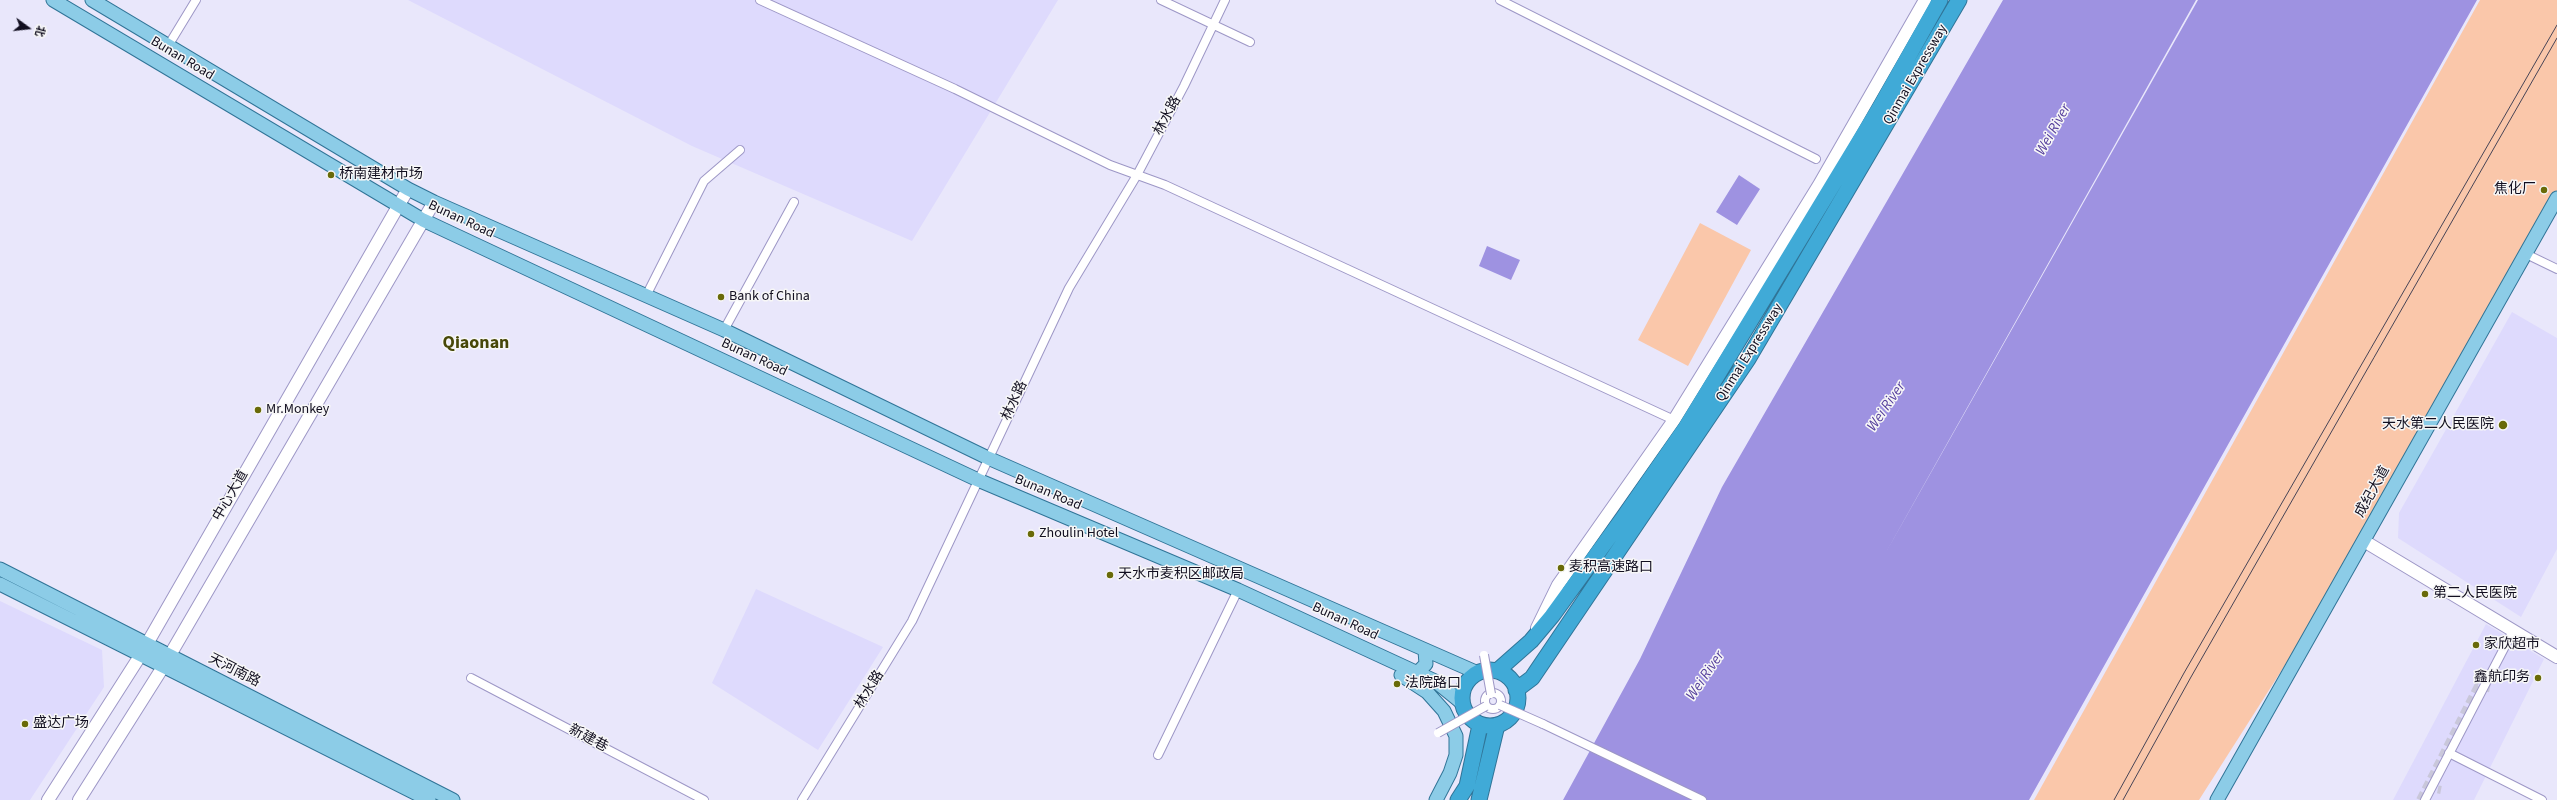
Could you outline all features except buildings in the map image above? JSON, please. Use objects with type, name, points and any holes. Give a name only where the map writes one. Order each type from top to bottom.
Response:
[{"type":"highway","name":"Qinmai Expressway","points":[[1497,671],[1531,642],[1624,518],[1686,428],[1880,106],[1940,0]]},
{"type":"highway","name":"Qinmai Expressway","points":[[1516,690],[1532,678],[1633,531],[1748,359],[1959,0]]},
{"type":"highway","points":[[1497,671],[1512,682],[1516,690],[1518,699],[1512,716],[1497,726],[1480,725],[1468,716],[1462,703],[1465,685],[1478,673],[1497,671]]},
{"type":"highway","points":[[1458,800],[1467,786],[1480,725]]},
{"type":"highway","points":[[1479,800],[1497,726]]},
{"type":"main road","name":"Bunan Road","points":[[53,0],[396,206],[423,220],[978,480],[1238,590],[1435,681],[1462,703]]},
{"type":"main road","name":"Bunan Road","points":[[92,0],[408,189],[434,202],[647,294],[988,458],[1478,673]]},
{"type":"main road","points":[[1531,642],[1558,585],[1674,420],[1819,185],[1925,0]]},
{"type":"main road","name":"中心大道","points":[[48,800],[140,656],[396,206],[408,189]]},
{"type":"main road","name":"成纪大道","points":[[2217,800],[2557,198]]},
{"type":"main road","name":"中心大道","points":[[79,800],[167,662],[434,202]]},
{"type":"main road","points":[[2364,541],[2557,657]]},
{"type":"main road","name":"天河南路","points":[[0,569],[147,643],[167,662],[429,800]]},
{"type":"main road","name":"天河南路","points":[[0,584],[140,656],[167,662],[454,800]]},
{"type":"main road","points":[[1349,642],[1374,661],[1415,682],[1428,692],[1444,711],[1456,736],[1456,755],[1450,773],[1436,800]]},
{"type":"main road","points":[[1417,673],[1426,664],[1425,651]]},
{"type":"street","points":[[168,46],[196,0]]},
{"type":"street","points":[[760,0],[955,89],[1110,165],[1165,185],[1674,420]]},
{"type":"street","points":[[1161,0],[1250,42]]},
{"type":"street","name":"林水路","points":[[802,800],[912,621],[1069,288],[1137,175],[1225,0]]},
{"type":"street","points":[[1500,0],[1816,159]]},
{"type":"street","points":[[647,294],[704,181],[740,150]]},
{"type":"street","points":[[724,330],[794,202]]},
{"type":"street","points":[[2526,254],[2557,269]]},
{"type":"street","points":[[1158,755],[1238,590]]},
{"type":"street","points":[[2425,800],[2513,631]]},
{"type":"street","points":[[1484,655],[1491,694]]},
{"type":"street","name":"新建巷","points":[[471,678],[704,800]]},
{"type":"street","points":[[1491,694],[1499,696],[1500,705]]},
{"type":"street","points":[[1486,706],[1486,698],[1491,694]]},
{"type":"street","points":[[1486,706],[1493,710],[1500,705]]},
{"type":"street","points":[[1500,705],[1702,800]]},
{"type":"street","points":[[1438,733],[1486,706]]},
{"type":"street","points":[[2449,753],[2542,800]]},
{"type":"shaded area","points":[[408,0],[1058,0],[912,241],[692,146]]},
{"type":"shaded area","points":[[2480,0],[2557,0],[2557,190],[2364,541],[2199,800],[2034,800]]},
{"type":"shaded area","points":[[1700,223],[1751,250],[1688,366],[1638,340]]},
{"type":"shaded area","name":"天水第二人民医院","points":[[2512,312],[2557,338],[2557,549],[2521,617],[2398,538],[2399,513]]},
{"type":"shaded area","points":[[756,589],[883,647],[818,750],[712,683]]},
{"type":"shaded area","points":[[0,601],[102,650],[104,687],[30,800],[0,800]]},
{"type":"shaded area","points":[[2486,624],[2544,659],[2474,800],[2393,800]]},
{"type":"water","name":"Wei River","points":[[2003,0],[2196,0],[1885,554],[2198,0],[2477,0],[2029,800],[1563,800],[1640,659],[1722,487]]},
{"type":"water","points":[[1739,175],[1760,189],[1737,225],[1716,212]]},
{"type":"water","points":[[1487,246],[1520,260],[1511,280],[1479,266]]},
{"type":"tunnel","points":[[2420,800],[2478,686],[2493,689]]},
{"type":"tunnel","points":[[2426,787],[2441,790]]},
{"type":"tram line","points":[[2114,800],[2184,673],[2557,25]]},
{"type":"tram line","points":[[2123,800],[2191,677],[2557,38]]},
{"type":"place","name":"桥南建材市场","points":[[331,175]]},
{"type":"place","name":"焦化厂","points":[[2544,190]]},
{"type":"place","name":"Bank of China","points":[[721,297]]},
{"type":"place","name":"Mr.Monkey","points":[[258,410]]},
{"type":"place","name":"天水第二人民医院","points":[[2503,425]]},
{"type":"place","name":"Zhoulin Hotel","points":[[1031,534]]},
{"type":"place","name":"麦积高速路口","points":[[1561,568]]},
{"type":"place","name":"天水市麦积区邮政局","points":[[1110,575]]},
{"type":"place","name":"第二人民医院","points":[[2425,594]]},
{"type":"place","name":"家欣超市","points":[[2476,645]]},
{"type":"place","name":"鑫航印务","points":[[2538,678]]},
{"type":"place","name":"法院路口","points":[[1397,684]]},
{"type":"place","name":"盛达广场","points":[[25,724]]},
{"type":"district","name":"Qiaonan","points":[[476,344]]}]
